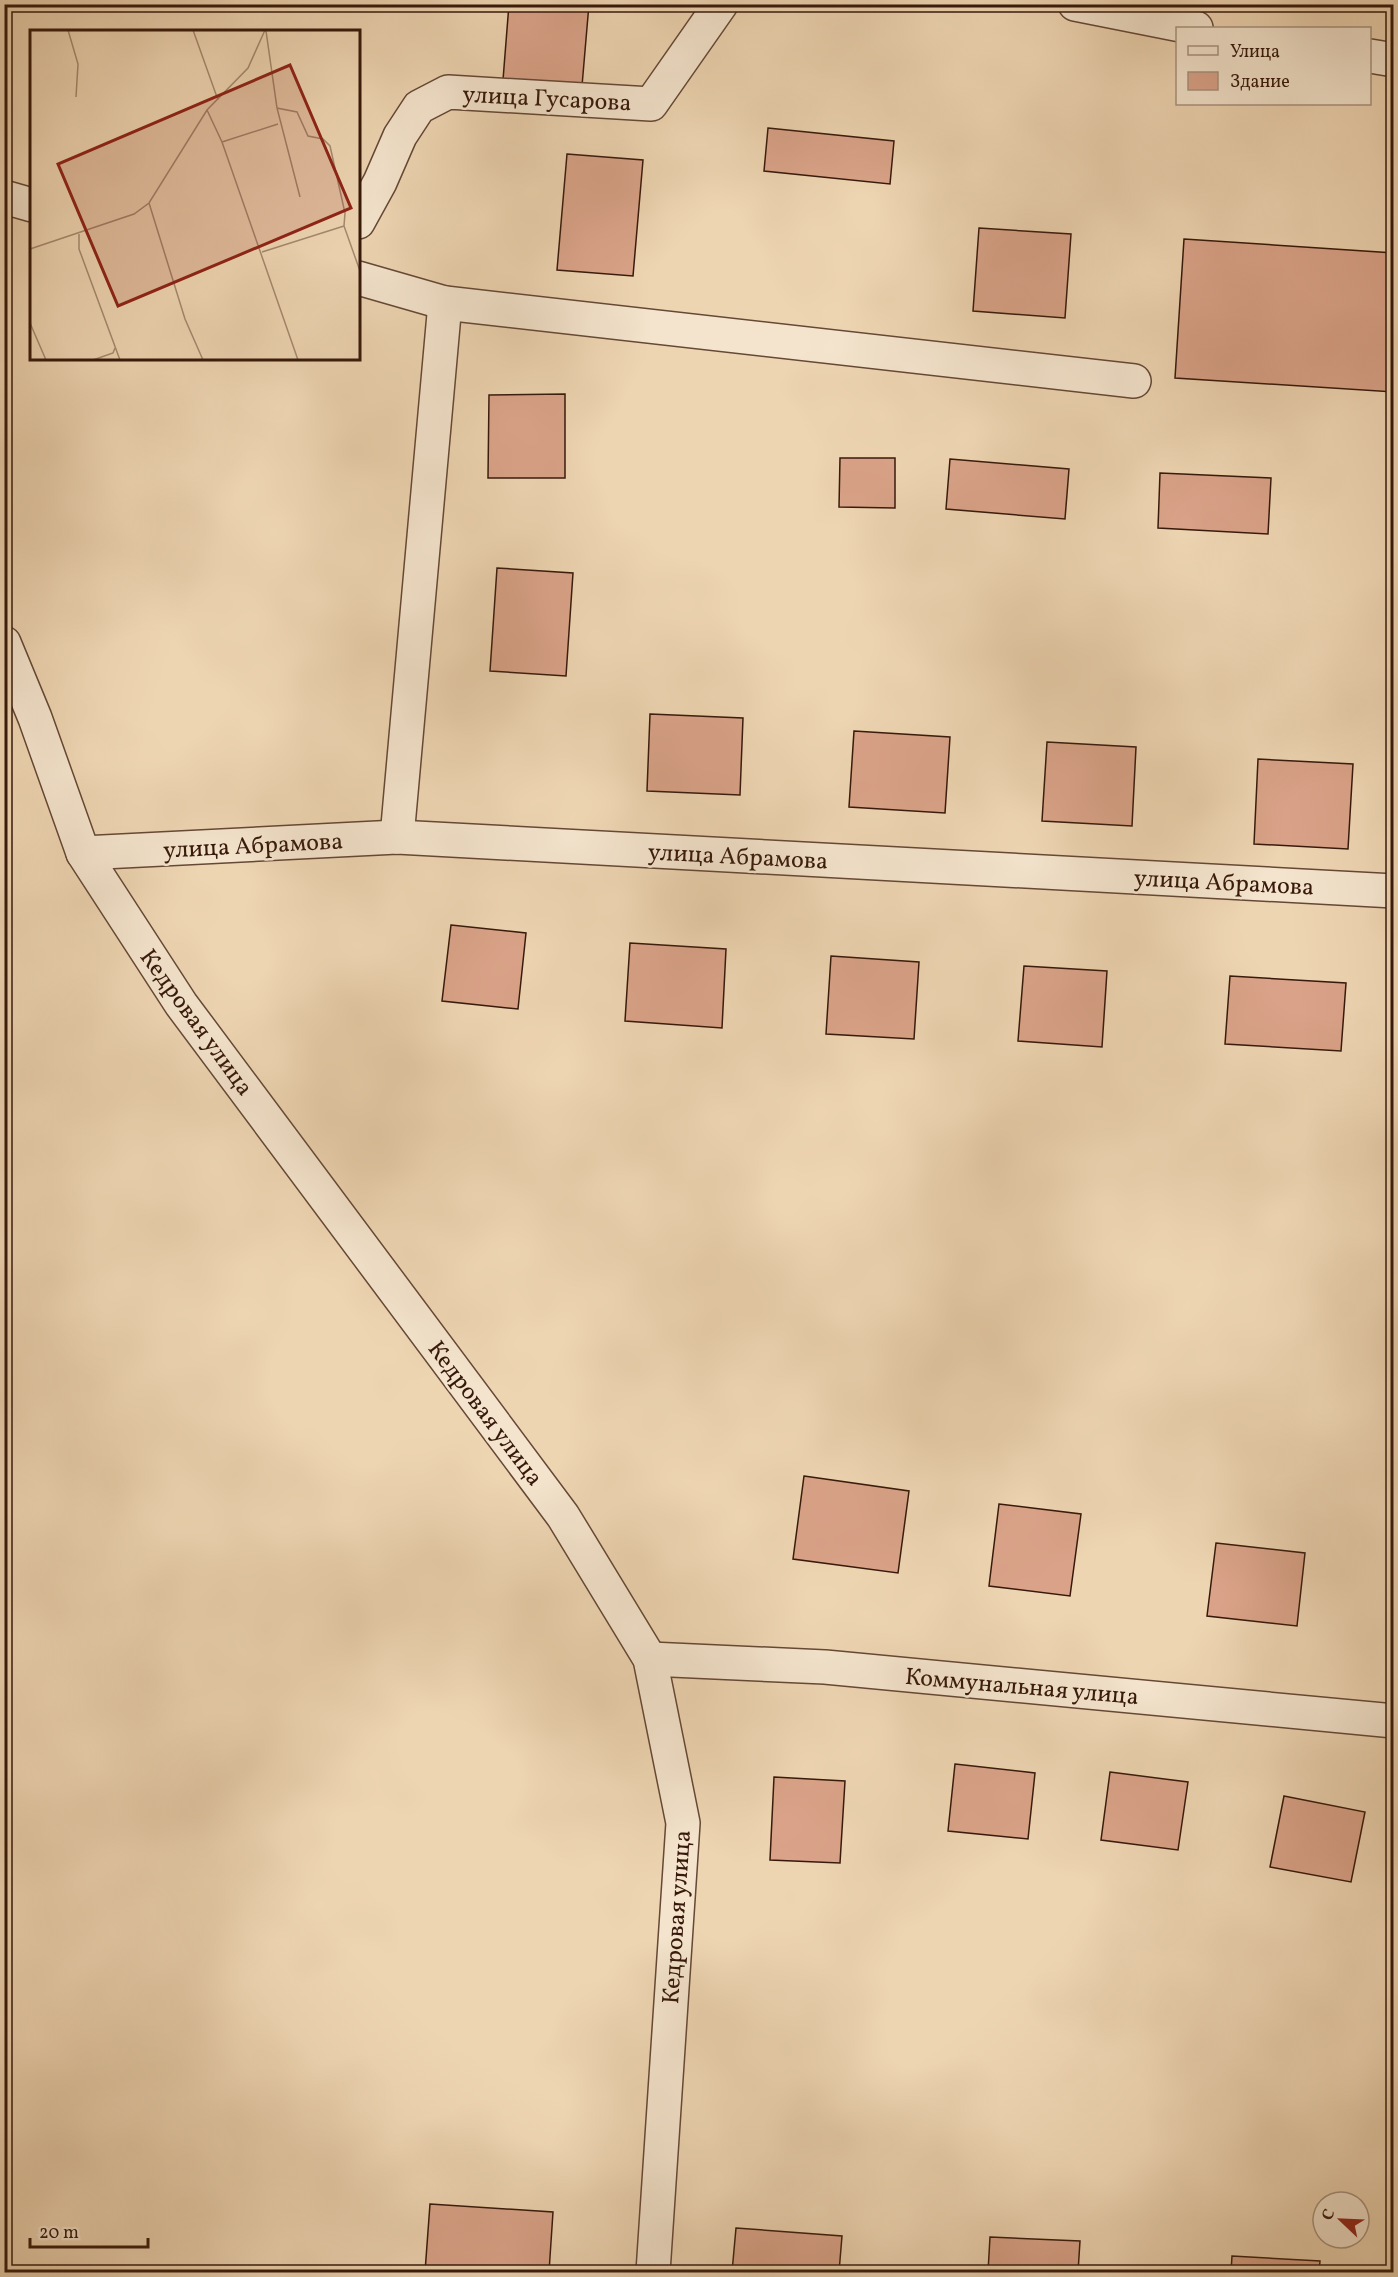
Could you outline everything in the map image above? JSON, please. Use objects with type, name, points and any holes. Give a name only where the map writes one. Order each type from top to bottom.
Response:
[{"type":"street","name":"улица Гусарова","points":[[360,218],[380,182],[400,136],[419,107],[448,92],[651,104],[721,4]]},
{"type":"street","points":[[1075,4],[1191,27]]},
{"type":"street","points":[[1371,56],[1394,60]]},
{"type":"street","points":[[4,197],[30,204]]},
{"type":"street","points":[[360,279],[445,303],[1134,381]]},
{"type":"street","points":[[397,837],[445,303]]},
{"type":"street","name":"Кедровая улица","points":[[4,644],[20,717],[83,853],[181,1004],[563,1516],[650,1659],[683,1823],[653,2272]]},
{"type":"street","name":"улица Абрамова","points":[[83,853],[397,837],[1394,891]]},
{"type":"street","name":"Коммунальная улица","points":[[650,1659],[825,1667],[1394,1721]]},
{"type":"building","points":[[509,4],[589,4],[582,86],[503,80]]},
{"type":"building","points":[[768,128],[894,141],[890,184],[764,171]]},
{"type":"building","points":[[567,154],[643,160],[633,276],[557,270]]},
{"type":"building","points":[[979,228],[1071,234],[1065,318],[973,311]]},
{"type":"building","points":[[1184,239],[1394,253],[1394,392],[1175,378]]},
{"type":"building","points":[[565,394],[565,478],[488,478],[489,395]]},
{"type":"building","points":[[840,458],[895,458],[895,508],[839,507]]},
{"type":"building","points":[[950,459],[1069,469],[1065,519],[946,509]]},
{"type":"building","points":[[1160,473],[1271,478],[1268,534],[1158,528]]},
{"type":"building","points":[[497,568],[573,573],[566,676],[490,671]]},
{"type":"building","points":[[650,714],[743,718],[740,795],[647,791]]},
{"type":"building","points":[[854,731],[950,737],[945,813],[849,807]]},
{"type":"building","points":[[1047,742],[1136,747],[1132,826],[1042,821]]},
{"type":"building","points":[[1258,759],[1353,764],[1348,849],[1254,844]]},
{"type":"building","points":[[451,925],[526,933],[518,1009],[442,1001]]},
{"type":"building","points":[[630,943],[726,949],[722,1028],[625,1021]]},
{"type":"building","points":[[831,956],[919,962],[914,1039],[826,1034]]},
{"type":"building","points":[[1024,966],[1107,971],[1102,1047],[1018,1041]]},
{"type":"building","points":[[1230,976],[1346,983],[1341,1051],[1225,1044]]},
{"type":"building","points":[[804,1476],[909,1491],[898,1573],[793,1559]]},
{"type":"building","points":[[999,1504],[1081,1514],[1070,1596],[989,1586]]},
{"type":"building","points":[[1216,1543],[1305,1553],[1297,1626],[1207,1616]]},
{"type":"building","points":[[955,1764],[1035,1773],[1028,1839],[948,1831]]},
{"type":"building","points":[[1110,1772],[1188,1782],[1178,1850],[1101,1840]]},
{"type":"building","points":[[774,1777],[845,1781],[840,1863],[770,1860]]},
{"type":"building","points":[[1284,1796],[1365,1812],[1351,1882],[1270,1867]]},
{"type":"building","points":[[430,2204],[553,2212],[549,2272],[425,2272]]},
{"type":"building","points":[[736,2228],[842,2236],[839,2272],[732,2272]]},
{"type":"building","points":[[990,2237],[1080,2241],[1078,2272],[988,2272]]},
{"type":"building","points":[[1232,2256],[1320,2261],[1319,2272],[1231,2272]]}]
